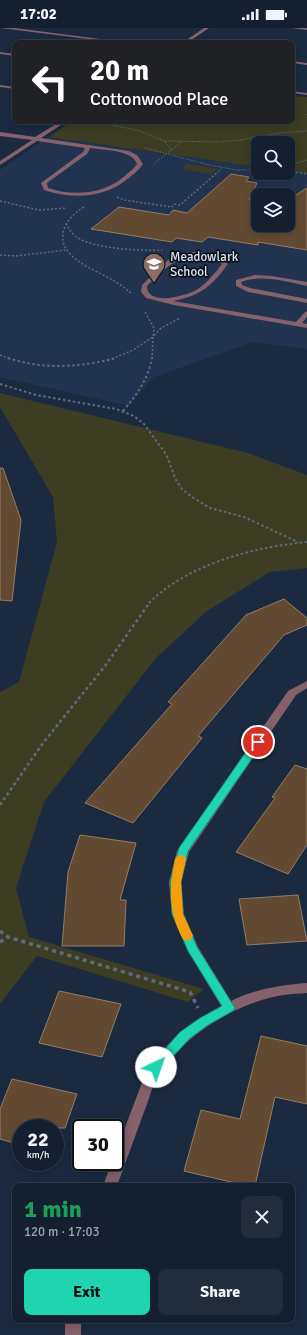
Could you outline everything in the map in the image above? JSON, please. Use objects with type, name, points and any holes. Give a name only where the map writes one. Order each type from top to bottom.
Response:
[{"type":"street","points":[[3,28],[105,40]]},
{"type":"street","points":[[189,40],[207,28]]},
{"type":"street","points":[[294,28],[307,29]]},
{"type":"street","points":[[0,53],[12,55]]},
{"type":"street","points":[[0,58],[12,60]]},
{"type":"street","points":[[295,62],[307,64]]},
{"type":"street","points":[[0,86],[12,88]]},
{"type":"street","points":[[295,92],[307,94]]},
{"type":"street","points":[[0,163],[59,124]]},
{"type":"street","points":[[0,134],[120,151],[134,155],[140,164],[121,182],[111,188],[78,194],[53,192],[46,188],[44,183],[85,153],[88,147]]},
{"type":"street","points":[[182,254],[215,256],[225,264],[206,301],[163,300],[148,297],[144,292],[144,286],[174,258],[182,254]]},
{"type":"street","points":[[307,284],[256,276],[247,277],[238,281],[238,286],[248,290],[307,301]]},
{"type":"street","points":[[163,300],[179,298],[206,301],[307,326]]},
{"type":"street","points":[[298,324],[307,313]]},
{"type":"street","points":[[229,1008],[192,948],[178,914],[176,882],[182,851],[292,693],[307,684]]},
{"type":"street","points":[[111,1183],[150,1076],[156,1067],[184,1036],[204,1022],[229,1008],[258,996],[298,988],[307,988]]},
{"type":"street","points":[[73,1323],[73,1335]]},
{"type":"path","points":[[110,124],[146,133],[164,141],[181,142],[242,140],[279,133],[307,131]]},
{"type":"path","points":[[164,141],[172,150]]},
{"type":"path","points":[[169,152],[181,142]]},
{"type":"path","points":[[143,147],[169,152],[196,162],[223,168],[251,170]]},
{"type":"path","points":[[295,164],[307,160]]},
{"type":"path","points":[[114,195],[124,200],[172,207],[174,204],[180,205],[223,168]]},
{"type":"path","points":[[295,172],[307,174]]},
{"type":"path","points":[[0,201],[39,210],[69,208]]},
{"type":"path","points":[[0,255],[36,254],[66,250]]},
{"type":"path","points":[[123,411],[138,392],[149,374],[154,354],[154,328],[144,309]]},
{"type":"path","points":[[0,355],[9,359],[31,364],[83,365],[107,360],[130,353],[153,337],[161,328],[172,320],[186,315]]},
{"type":"path","points":[[0,384],[36,395],[123,411],[134,416],[144,424],[166,454],[176,480],[182,489],[192,497],[210,508],[244,517],[299,542]]},
{"type":"path","points":[[0,805],[58,723],[111,658],[147,605],[164,589],[189,574],[218,562],[260,550],[299,542],[307,542]]},
{"type":"path","points":[[0,931],[8,937],[190,992],[204,1022]]},
{"type":"path","points":[[0,942],[8,937]]},
{"type":"shaded area","name":"Meadowlark School","points":[[48,137],[251,166],[251,180],[295,180],[295,172],[307,174],[307,349],[253,342],[152,378],[129,406],[0,377],[0,170]]},
{"type":"green space","points":[[295,96],[307,97],[307,174],[295,172],[295,136],[251,136],[251,166],[49,137],[68,124],[295,124]]},
{"type":"green space","points":[[187,164],[217,169],[211,174],[181,169]]},
{"type":"green space","points":[[0,393],[248,453],[307,475],[307,568],[270,572],[207,611],[156,658],[44,802],[16,888],[29,937],[204,989],[188,1002],[37,956],[0,1004],[0,692],[19,682],[57,542],[53,497],[0,407]]},
{"type":"building","points":[[231,174],[249,177],[246,181],[257,183],[255,188],[251,188],[251,196],[249,200],[251,200],[251,232],[295,232],[295,196],[307,188],[307,250],[258,242],[258,245],[208,237],[202,242],[176,238],[172,242],[91,229],[119,207],[169,215],[173,210],[187,213]]},
{"type":"building","points":[[0,468],[3,468],[21,520],[12,601],[0,600]]},
{"type":"building","points":[[284,599],[307,618],[307,625],[284,635],[198,736],[202,738],[133,823],[85,803],[172,704],[168,702],[246,615]]},
{"type":"building","points":[[295,765],[307,769],[307,845],[288,874],[236,852],[275,798],[272,797]]},
{"type":"building","points":[[80,835],[136,843],[120,900],[126,900],[124,946],[62,946],[68,872]]},
{"type":"building","points":[[298,895],[307,941],[247,945],[239,899]]},
{"type":"building","points":[[59,991],[121,1004],[102,1057],[39,1043]]},
{"type":"building","points":[[261,1036],[307,1046],[307,1104],[275,1097],[256,1183],[235,1183],[184,1171],[201,1110],[240,1119]]},
{"type":"building","points":[[12,1079],[77,1094],[65,1128],[64,1119],[12,1119],[12,1142],[0,1139],[0,1109]]},
{"type":"slow traffic","points":[[181,859],[176,882],[178,914],[187,936]]},
{"type":"place","name":"Meadowlark School","points":[[154,284]]},
{"type":"route","points":[[156,1067],[184,1036],[204,1022],[229,1008],[192,948],[178,914],[176,882],[182,851],[258,742]]}]
